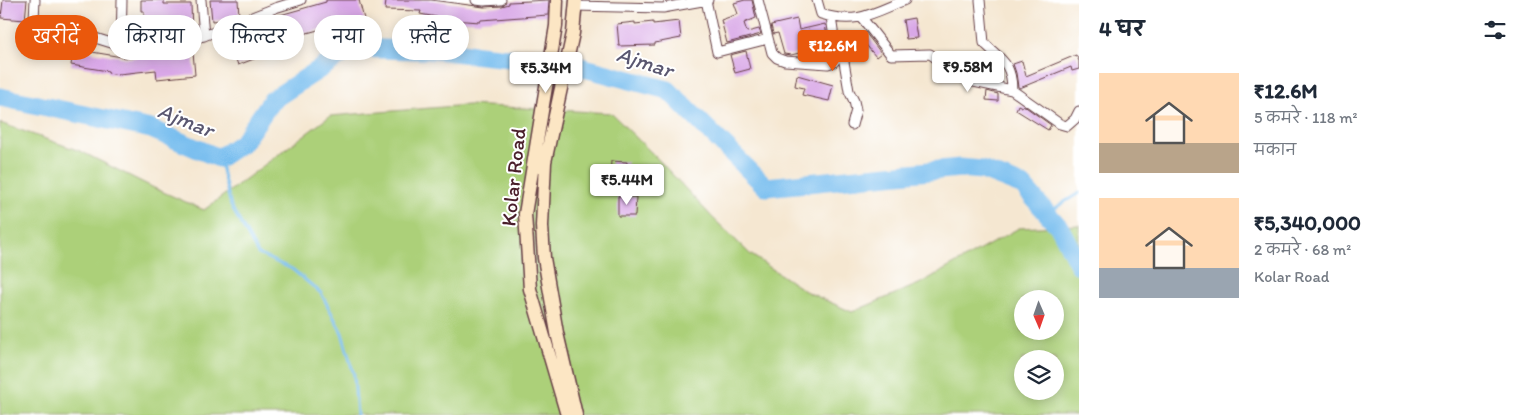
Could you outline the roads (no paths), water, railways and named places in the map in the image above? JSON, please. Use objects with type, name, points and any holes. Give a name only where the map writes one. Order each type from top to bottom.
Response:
[{"type":"main road","name":"Kolar Road","points":[[557,0],[556,26],[539,162],[544,258],[557,333],[576,415]]},
{"type":"main road","name":"Kolar Road","points":[[567,415],[530,289],[525,214],[573,33],[575,3]]},
{"type":"street","points":[[35,0],[34,19],[108,42]]},
{"type":"street","points":[[122,0],[122,15]]},
{"type":"street","points":[[202,0],[204,36],[275,4],[301,0]]},
{"type":"street","points":[[481,0],[501,0]]},
{"type":"street","points":[[575,3],[663,4],[707,0],[717,52],[768,39]]},
{"type":"street","points":[[758,0],[772,53],[777,58],[785,61],[828,64],[834,62],[837,58],[834,18]]},
{"type":"street","points":[[817,0],[821,14],[834,18],[862,18],[905,0]]},
{"type":"street","points":[[980,0],[984,43],[1006,64],[1012,75],[1012,90]]},
{"type":"street","points":[[834,18],[849,92],[856,110],[852,125]]},
{"type":"street","points":[[862,18],[891,55],[930,54],[968,81],[1012,90],[1060,124],[1067,126],[1075,119],[1079,111]]},
{"type":"waterway","name":"Ajmar","points":[[0,97],[151,129],[219,158],[243,142],[272,100],[352,48],[443,51],[573,65],[668,90],[766,187],[960,168],[982,170],[1023,186],[1060,228],[1079,265]]},
{"type":"waterway","points":[[219,158],[231,206],[258,254],[292,269],[321,293],[342,333],[354,375],[357,415]]},
{"type":"waterway","points":[[1047,213],[1079,193]]}]
